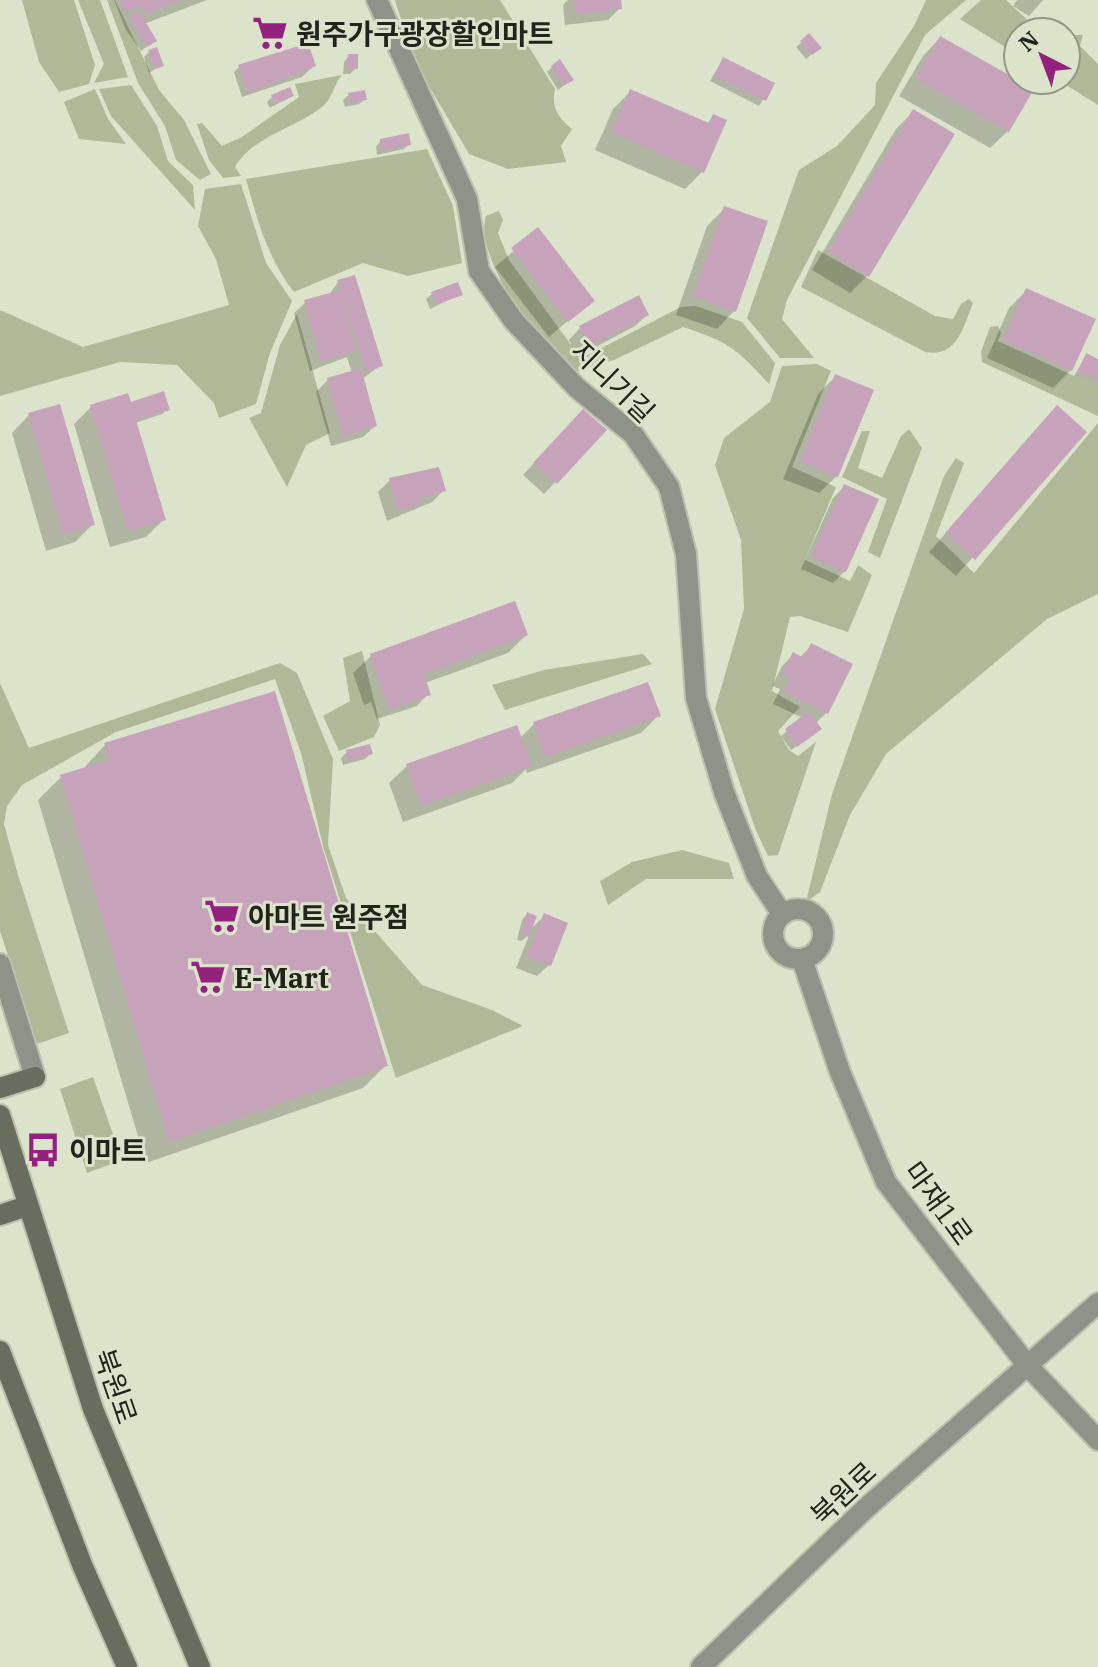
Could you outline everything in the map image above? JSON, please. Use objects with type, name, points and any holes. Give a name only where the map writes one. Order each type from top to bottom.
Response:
[{"type":"street","name":"지니기길","points":[[377,0],[467,199],[479,271],[514,321],[577,388],[633,434],[669,487],[686,554],[696,698],[724,792],[757,876],[782,914]]},
{"type":"street","points":[[798,908],[806,909],[823,927],[822,944],[802,959],[786,956],[775,944],[773,928],[782,914],[798,908]]},
{"type":"street","name":"마재1로","points":[[802,959],[840,1072],[886,1182],[1027,1365],[1098,1440]]},
{"type":"street","points":[[0,964],[35,1077],[0,1088]]},
{"type":"street","name":"북원로","points":[[0,1115],[93,1409],[200,1667]]},
{"type":"street","points":[[0,1215],[27,1206]]},
{"type":"street","name":"북원로","points":[[701,1667],[865,1509],[1098,1303]]},
{"type":"street","points":[[0,1351],[55,1498],[127,1667]]},
{"type":"green space","points":[[22,0],[74,0],[95,65],[89,84],[59,92],[39,62]]},
{"type":"green space","points":[[78,0],[100,0],[128,77],[94,83],[104,64]]},
{"type":"green space","points":[[107,0],[115,0],[159,90],[184,120],[211,174],[200,180],[176,160],[165,126],[138,83]]},
{"type":"green space","points":[[395,0],[500,0],[555,89],[557,112],[572,129],[561,146],[566,162],[508,169],[469,154],[413,59]]},
{"type":"green space","points":[[926,0],[966,0],[925,35],[787,300],[782,319],[814,358],[780,358],[747,318],[799,170],[837,146],[875,105],[876,83],[914,26]]},
{"type":"green space","points":[[981,0],[1006,0],[1023,16],[1002,16],[1002,45],[960,19]]},
{"type":"green space","points":[[1082,48],[1098,64],[1098,105],[1082,95]]},
{"type":"green space","points":[[342,75],[322,107],[263,140],[243,156],[235,167],[241,176],[223,178],[209,160],[197,124],[202,123],[222,146],[242,137],[299,97],[295,84]]},
{"type":"green space","points":[[131,85],[157,126],[168,161],[193,185],[195,210],[111,116],[99,89]]},
{"type":"green space","points":[[95,89],[108,119],[126,144],[79,139],[64,102]]},
{"type":"green space","points":[[427,149],[453,206],[462,263],[408,276],[363,263],[294,292],[270,253],[246,179]]},
{"type":"green space","points":[[241,184],[266,263],[292,301],[270,353],[256,404],[219,418],[214,403],[177,365],[120,362],[0,396],[0,310],[83,347],[229,305],[216,259],[198,226],[205,189]]},
{"type":"green space","points":[[499,211],[503,220],[498,233],[509,260],[577,353],[586,356],[681,307],[696,306],[742,322],[775,363],[769,384],[731,348],[683,327],[614,360],[578,371],[561,363],[532,330],[496,271],[484,232],[486,216]]},
{"type":"green space","points":[[818,250],[935,316],[953,319],[961,304],[969,299],[973,303],[962,331],[952,346],[945,350],[925,352],[801,287]]},
{"type":"green space","points":[[297,314],[330,433],[306,445],[287,487],[249,418],[261,413],[280,345]]},
{"type":"green space","points":[[998,326],[1001,333],[998,341],[1098,387],[1098,416],[982,362],[981,352],[990,327]]},
{"type":"green space","points":[[817,364],[831,371],[792,467],[836,487],[805,560],[850,581],[858,565],[872,575],[848,632],[800,616],[790,617],[772,691],[800,707],[778,731],[789,750],[798,756],[816,742],[778,855],[768,856],[755,828],[715,709],[744,609],[741,540],[715,465],[724,438],[770,402],[782,366]]},
{"type":"green space","points":[[1098,423],[1098,594],[1047,619],[886,754],[850,815],[820,892],[806,902],[832,794],[944,476],[956,458],[964,463],[936,536],[974,573]]},
{"type":"green space","points":[[909,429],[922,448],[880,558],[868,552],[887,499],[842,477],[862,431],[870,431],[858,468],[882,478],[901,436]]},
{"type":"green space","points":[[362,651],[380,725],[374,737],[339,751],[323,716],[350,701],[343,658]]},
{"type":"green space","points":[[643,654],[652,664],[505,710],[492,685],[544,670]]},
{"type":"green space","points":[[280,663],[297,673],[333,759],[328,845],[346,898],[422,985],[492,1010],[523,1026],[396,1078],[323,846],[301,753],[275,679],[116,732],[22,785],[7,806],[4,824],[69,1033],[37,1044],[0,931],[0,683],[29,748]]},
{"type":"green space","points":[[682,850],[729,863],[734,879],[646,879],[608,905],[600,881],[632,862]]},
{"type":"green space","points":[[93,1077],[122,1160],[87,1173],[60,1089]]},
{"type":"building","points":[[120,0],[181,0],[144,14],[141,6],[125,12]]},
{"type":"building","points":[[574,0],[621,0],[622,9],[576,14]]},
{"type":"building","points":[[139,11],[157,41],[147,47],[129,17]]},
{"type":"building","points":[[809,33],[822,48],[812,55],[800,41]]},
{"type":"building","points":[[940,36],[1002,71],[1002,96],[1030,96],[1009,132],[915,78]]},
{"type":"building","points":[[308,43],[316,66],[248,93],[238,65]]},
{"type":"building","points":[[157,47],[164,66],[155,69],[148,50]]},
{"type":"building","points":[[348,54],[358,54],[358,69],[347,69]]},
{"type":"building","points":[[723,57],[775,83],[766,101],[714,76]]},
{"type":"building","points":[[560,59],[574,80],[563,86],[551,66]]},
{"type":"building","points":[[290,87],[294,96],[275,104],[271,95]]},
{"type":"building","points":[[630,89],[709,123],[713,114],[727,120],[704,173],[611,132]]},
{"type":"building","points":[[365,90],[367,100],[350,103],[348,93]]},
{"type":"building","points":[[913,109],[955,134],[869,277],[828,252]]},
{"type":"building","points":[[409,133],[411,145],[382,151],[380,139]]},
{"type":"building","points":[[724,206],[768,221],[736,312],[693,297]]},
{"type":"building","points":[[538,227],[595,301],[568,322],[511,248]]},
{"type":"building","points":[[355,275],[383,366],[366,372],[342,296],[356,351],[321,361],[304,300],[341,290],[337,280]]},
{"type":"building","points":[[458,282],[463,295],[435,305],[431,292]]},
{"type":"building","points":[[1026,288],[1096,319],[1072,371],[1003,340]]},
{"type":"building","points":[[639,295],[649,315],[589,347],[579,326]]},
{"type":"building","points":[[1086,353],[1098,359],[1098,380],[1078,371]]},
{"type":"building","points":[[361,368],[377,426],[343,436],[327,378]]},
{"type":"building","points":[[835,374],[874,390],[838,477],[800,461]]},
{"type":"building","points":[[164,391],[170,410],[136,420],[166,520],[128,531],[90,405],[128,393],[131,402]]},
{"type":"building","points":[[60,404],[95,525],[63,534],[28,413]]},
{"type":"building","points":[[1057,405],[1087,432],[975,560],[945,533]]},
{"type":"building","points":[[583,409],[607,430],[557,484],[533,463]]},
{"type":"building","points":[[439,467],[446,491],[419,499],[421,504],[398,511],[389,478]]},
{"type":"building","points":[[844,484],[879,499],[846,572],[811,557]]},
{"type":"building","points":[[515,601],[528,635],[424,674],[431,695],[389,709],[370,654]]},
{"type":"building","points":[[811,643],[853,664],[828,714],[784,692],[790,677],[782,674],[793,652],[804,658]]},
{"type":"building","points":[[648,682],[661,716],[545,757],[533,722]]},
{"type":"building","name":"아마트 원주점","points":[[275,691],[388,1066],[169,1142],[60,775],[109,760],[104,743]]},
{"type":"building","points":[[809,711],[822,729],[797,747],[785,729]]},
{"type":"building","points":[[517,725],[532,766],[421,806],[406,764]]},
{"type":"building","points":[[370,744],[373,754],[348,761],[346,750]]},
{"type":"building","points":[[527,912],[537,916],[529,937],[521,934]]},
{"type":"building","points":[[544,913],[568,923],[551,966],[526,957]]},
{"type":"place","name":"원주가구광장할인마트","points":[[270,33]]},
{"type":"place","name":"아마트 원주점","points":[[222,916]]},
{"type":"place","name":"E-Mart","points":[[208,977]]},
{"type":"place","name":"이마트","points":[[43,1150]]}]
